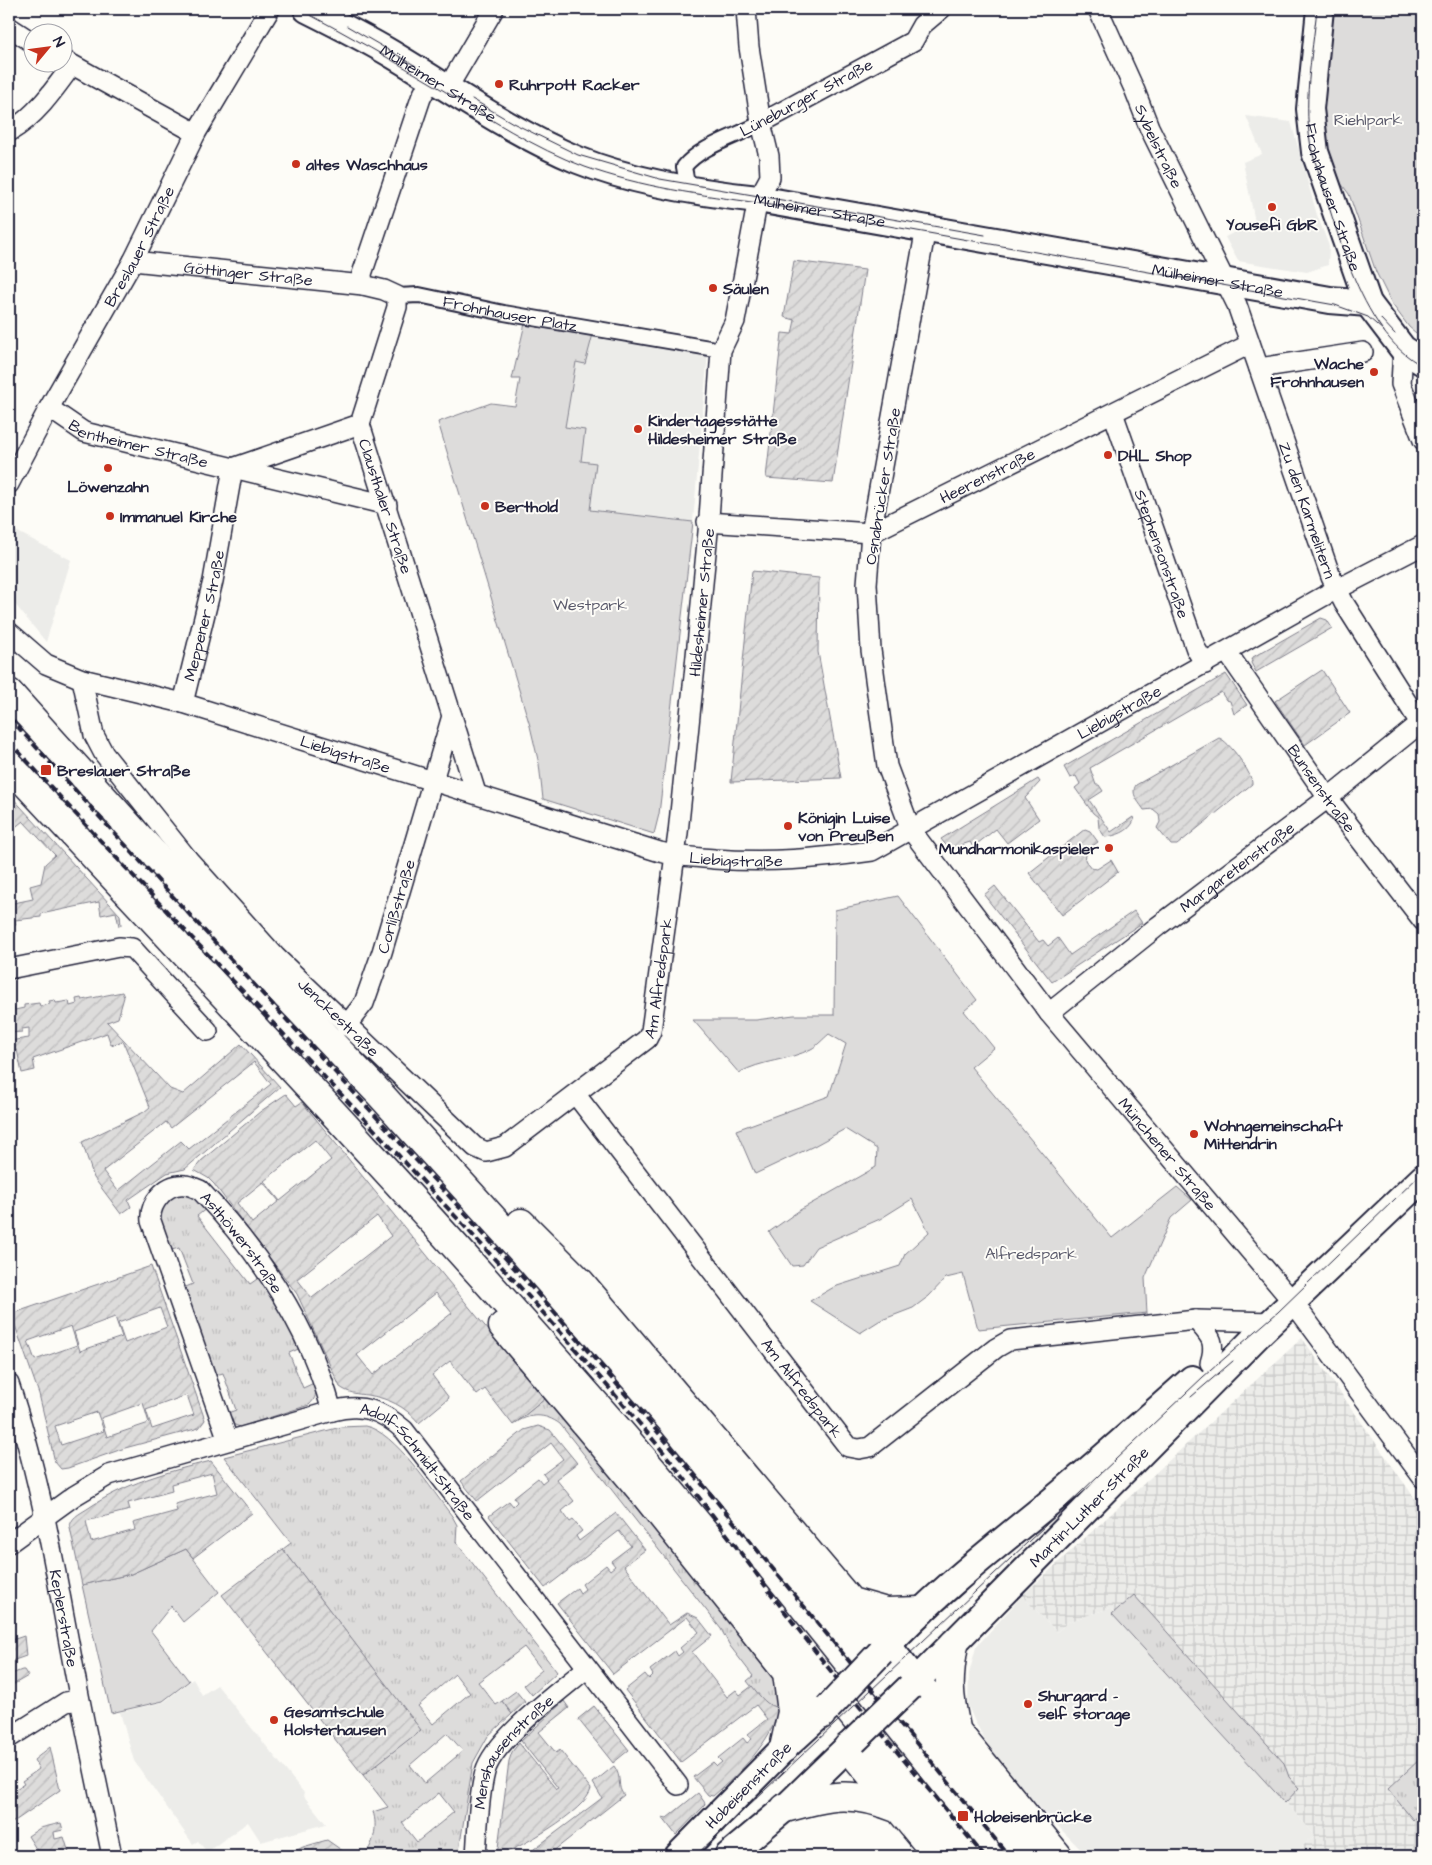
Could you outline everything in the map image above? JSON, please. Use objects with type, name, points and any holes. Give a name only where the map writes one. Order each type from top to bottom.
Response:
[{"type":"highway","points":[[9,693],[200,905],[379,1093],[670,1418],[1028,1856]]},
{"type":"highway","points":[[9,765],[503,1298],[623,1435],[735,1570],[966,1856]]},
{"type":"highway","points":[[379,1093],[448,1149],[581,1283],[852,1602],[884,1648]]},
{"type":"highway","points":[[353,1134],[422,1226],[646,1496],[787,1671],[825,1711]]},
{"type":"highway","points":[[852,1602],[886,1612],[921,1612]]},
{"type":"highway","points":[[954,1644],[948,1680],[948,1697],[956,1732]]},
{"type":"highway","points":[[784,1748],[792,1712],[787,1671]]},
{"type":"highway","points":[[913,1684],[956,1732],[1058,1856]]},
{"type":"highway","points":[[851,1744],[938,1856]]},
{"type":"highway","points":[[784,1808],[835,1796],[852,1795],[872,1798],[899,1808]]},
{"type":"main road","name":"Mülheimer Straße","points":[[307,9],[389,53],[513,128],[579,160],[688,189],[926,228],[1330,300],[1368,303]]},
{"type":"main road","name":"Frohnhauser Straße","points":[[1320,9],[1310,109],[1311,130],[1316,152],[1344,238],[1368,303],[1413,355]]},
{"type":"main road","name":"Martin-Luther-Straße","points":[[851,1744],[954,1644],[1266,1327],[1423,1178]]},
{"type":"main road","name":"Martin-Luther-Straße","points":[[825,1711],[884,1648],[921,1612],[1013,1530],[1127,1437],[1218,1356],[1266,1327]]},
{"type":"main road","points":[[884,1648],[913,1684]]},
{"type":"main road","points":[[728,1856],[784,1808],[851,1744],[825,1711]]},
{"type":"main road","name":"Hobeisenstraße","points":[[678,1856],[784,1748],[825,1711]]},
{"type":"street","name":"Breslauer Straße","points":[[9,483],[49,408],[133,261],[196,133],[270,9]]},
{"type":"street","points":[[364,285],[362,274],[421,98],[439,84],[494,9]]},
{"type":"street","points":[[721,350],[735,321],[758,199],[770,177],[769,156],[761,123],[746,9]]},
{"type":"street","name":"Lüneburger Straße","points":[[688,189],[684,167],[688,161],[913,41],[922,25],[941,9]]},
{"type":"street","name":"Sybelstraße","points":[[1098,9],[1135,91],[1148,127],[1225,282]]},
{"type":"street","points":[[9,28],[22,36]]},
{"type":"street","points":[[72,65],[196,133]]},
{"type":"street","points":[[9,132],[49,97],[62,72]]},
{"type":"street","name":"Osnabrücker Straße","points":[[911,830],[887,766],[867,584],[871,534],[926,228]]},
{"type":"street","name":"Göttinger Straße","points":[[133,261],[364,285]]},
{"type":"street","name":"Zu den Karmelitern","points":[[1225,282],[1237,304],[1331,577],[1337,590],[1422,722]]},
{"type":"street","name":"Frohnhauser Platz","points":[[364,285],[384,290],[397,296],[419,295],[512,315],[721,350]]},
{"type":"street","name":"Clausthaler Straße","points":[[397,296],[397,307],[360,424],[387,504],[476,793]]},
{"type":"street","name":"Heerenstraße","points":[[871,534],[1250,344]]},
{"type":"street","name":"Hildesheimer Straße","points":[[674,856],[700,610],[721,350]]},
{"type":"street","points":[[1259,368],[1363,352]]},
{"type":"street","points":[[1413,355],[1401,384],[1423,440]]},
{"type":"street","name":"Bentheimer Straße","points":[[49,408],[84,432],[387,504]]},
{"type":"street","name":"Stephensonstraße","points":[[1113,413],[1196,649],[1205,664]]},
{"type":"street","points":[[233,468],[360,424]]},
{"type":"street","name":"Meppener Straße","points":[[183,703],[213,581],[233,468]]},
{"type":"street","points":[[707,522],[871,534]]},
{"type":"street","name":"Liebigstraße","points":[[9,632],[46,664],[82,679],[183,703],[432,779],[674,856],[744,861],[798,861],[872,851],[1337,590],[1423,545]]},
{"type":"street","name":"Bunsenstraße","points":[[1227,652],[1328,798],[1423,921]]},
{"type":"street","name":"Jenckestraße","points":[[82,679],[94,735],[104,754],[184,861],[276,957],[346,1026],[475,1147],[486,1152],[505,1147]]},
{"type":"street","points":[[432,779],[452,716]]},
{"type":"street","name":"Margaretenstraße","points":[[1049,1013],[1158,926],[1328,798],[1422,722]]},
{"type":"street","name":"Corlißstraße","points":[[346,1026],[364,1003],[382,952],[432,779]]},
{"type":"street","name":"Münchener Straße","points":[[911,830],[1049,1013],[1293,1302],[1423,1478]]},
{"type":"street","name":"Am Alfredspark","points":[[505,1147],[569,1097],[576,1095],[641,1045],[651,1031],[674,856]]},
{"type":"street","points":[[9,969],[119,947],[132,948],[208,1031]]},
{"type":"street","name":"Am Alfredspark","points":[[576,1095],[848,1447],[859,1449],[870,1446],[996,1348],[1010,1340],[1196,1320],[1266,1327]]},
{"type":"street","name":"Asthöwerstraße","points":[[228,1440],[151,1222],[150,1212],[154,1202],[172,1186],[185,1184],[200,1190],[266,1271],[298,1323],[319,1373],[332,1411]]},
{"type":"street","points":[[1196,1320],[1211,1338],[1214,1350],[1210,1363]]},
{"type":"street","name":"Keplerstraße","points":[[9,1384],[22,1424],[45,1516],[79,1700],[112,1856]]},
{"type":"street","name":"Adolf-Schmidt-Straße","points":[[9,1542],[45,1516],[109,1475],[342,1408],[369,1409],[388,1416],[404,1430],[678,1785]]},
{"type":"street","name":"Menshausenstraße","points":[[476,1856],[482,1790],[490,1761],[502,1744],[517,1729],[587,1668]]},
{"type":"street","points":[[9,1738],[66,1702],[79,1700]]},
{"type":"shaded area","points":[[1246,116],[1291,122],[1317,215],[1329,246],[1328,265],[1307,272],[1238,261],[1225,237],[1255,222],[1243,162],[1262,154]]},
{"type":"shaded area","name":"Kindertagesstätte Hildesheimer Straße","points":[[593,334],[708,352],[693,522],[589,510],[595,463],[581,461],[565,427],[576,362],[587,351]]},
{"type":"shaded area","points":[[12,529],[71,560],[46,642],[9,597],[9,537]]},
{"type":"shaded area","points":[[1302,1338],[1423,1510],[1423,1856],[1292,1856],[1315,1835],[1110,1608],[1068,1622],[1057,1632],[1022,1596]]},
{"type":"shaded area","points":[[1022,1596],[1057,1632],[1068,1622],[1110,1608],[1315,1835],[1292,1856],[1087,1856],[1023,1790],[990,1748],[968,1706],[969,1674],[976,1647]]},
{"type":"shaded area","points":[[193,1679],[202,1695],[217,1685],[304,1793],[303,1795],[326,1824],[261,1842],[248,1822],[207,1852],[198,1841],[193,1844],[134,1761],[120,1712],[164,1702]]},
{"type":"green space","name":"Riehlpark","points":[[1322,9],[1423,9],[1423,339],[1409,327],[1392,304],[1376,272],[1349,194],[1316,150]]},
{"type":"green space","points":[[794,261],[865,270],[833,483],[766,478],[782,333],[792,334],[795,320],[784,317]]},
{"type":"green space","name":"Westpark","points":[[526,319],[593,334],[585,364],[576,362],[565,427],[585,430],[581,461],[596,463],[590,510],[693,522],[659,814],[654,834],[543,799],[539,764],[530,726],[438,422],[491,403],[515,406],[520,379],[512,379]]},
{"type":"green space","points":[[752,571],[819,578],[818,652],[841,778],[731,782]]},
{"type":"green space","points":[[1321,618],[1327,620],[1332,628],[1256,672],[1251,663],[1253,657]]},
{"type":"green space","points":[[1322,670],[1350,713],[1305,745],[1275,701]]},
{"type":"green space","points":[[1226,674],[1247,705],[1234,714],[1230,701],[1226,700],[1221,692],[1090,768],[1096,785],[1099,785],[1103,791],[1089,800],[1111,832],[1133,817],[1134,820],[1126,830],[1105,837],[1099,828],[1098,817],[1075,788],[1080,784],[1076,776],[1070,778],[1064,767]]},
{"type":"green space","points":[[1219,738],[1239,758],[1249,773],[1252,784],[1177,845],[1171,845],[1157,828],[1160,822],[1159,814],[1153,809],[1144,810],[1136,798],[1134,788],[1136,785]]},
{"type":"green space","points":[[1038,779],[1040,782],[1025,798],[1039,819],[1007,843],[996,829],[973,847],[970,842],[949,849],[941,839]]},
{"type":"green space","points":[[9,794],[120,915],[121,925],[119,926],[116,912],[101,915],[99,902],[41,914],[41,917],[15,920],[16,925],[9,927],[9,904],[33,899],[30,886],[41,883],[45,864],[55,855],[23,821],[13,829],[9,825]]},
{"type":"green space","points":[[1085,829],[1090,831],[1098,842],[1087,850],[1085,860],[1091,868],[1097,869],[1111,860],[1118,872],[1062,915],[1029,873]]},
{"type":"green space","points":[[995,886],[1039,942],[1043,940],[1048,946],[1058,938],[1070,955],[1134,911],[1142,923],[1052,982],[984,895]]},
{"type":"green space","name":"Alfredspark","points":[[898,896],[977,1000],[964,1011],[994,1048],[971,1067],[1112,1238],[1177,1187],[1192,1200],[1171,1218],[1145,1278],[1147,1313],[978,1329],[963,1274],[946,1278],[929,1296],[913,1308],[879,1321],[860,1333],[810,1301],[834,1287],[900,1266],[905,1254],[929,1232],[912,1199],[880,1219],[816,1247],[803,1265],[792,1266],[769,1232],[800,1210],[876,1167],[877,1149],[845,1129],[755,1174],[736,1130],[829,1096],[846,1044],[829,1034],[813,1048],[802,1053],[756,1065],[739,1073],[693,1020],[756,1020],[794,1015],[834,1015],[835,910]]},
{"type":"green space","points":[[122,992],[124,997],[118,1018],[107,1022],[170,1089],[183,1094],[241,1044],[280,1087],[185,1169],[167,1173],[128,1200],[131,1207],[121,1214],[94,1178],[82,1142],[144,1112],[150,1107],[123,1041],[111,1045],[107,1033],[33,1059],[35,1070],[22,1073],[17,1050],[9,1053],[9,1041],[29,1038],[29,1028],[22,1029],[22,1032],[9,1033],[9,1008],[14,1007],[15,1010],[24,1008],[24,1005],[39,1003],[40,1006],[50,1004],[49,1001],[55,1000],[56,1003],[69,1001],[70,1006],[77,1004],[76,999],[81,998],[82,1000]],"holes":[[[254,1062],[271,1084],[189,1149],[181,1141],[118,1191],[103,1171],[166,1122],[171,1128]]]},
{"type":"green space","points":[[286,1094],[296,1106],[302,1102],[546,1398],[513,1425],[485,1389],[477,1395],[450,1361],[432,1375],[449,1398],[419,1423],[402,1407],[389,1401],[375,1396],[346,1391],[340,1387],[297,1294],[214,1184],[194,1170],[201,1161],[261,1111]],"holes":[[[315,1140],[331,1160],[280,1201],[264,1181]],[[263,1182],[279,1201],[252,1223],[237,1203]],[[377,1216],[391,1236],[312,1298],[297,1279]],[[436,1293],[452,1313],[373,1375],[357,1355]]]},
{"type":"green space","points":[[192,1193],[207,1208],[197,1216],[250,1284],[260,1277],[274,1296],[301,1348],[289,1353],[303,1388],[314,1383],[315,1396],[309,1405],[240,1427],[227,1422],[225,1414],[236,1410],[223,1373],[212,1376],[181,1289],[193,1284],[179,1248],[168,1251],[158,1209],[168,1195]]},
{"type":"green space","points":[[151,1266],[205,1420],[199,1428],[125,1448],[61,1469],[55,1462],[39,1394],[11,1314]],"holes":[[[160,1308],[167,1327],[125,1343],[118,1323]],[[115,1317],[122,1337],[80,1351],[74,1332]],[[71,1326],[77,1345],[35,1360],[28,1341]],[[187,1395],[194,1415],[152,1429],[146,1410]],[[143,1403],[149,1423],[107,1437],[101,1418]],[[97,1412],[104,1431],[61,1445],[55,1426]]]},
{"type":"green space","points":[[546,1398],[614,1478],[766,1665],[774,1681],[780,1708],[765,1702],[757,1694],[747,1681],[753,1676],[730,1646],[721,1629],[560,1424],[543,1416],[531,1416],[514,1424]]},
{"type":"green space","points":[[365,1426],[377,1430],[401,1450],[452,1516],[457,1525],[456,1542],[557,1672],[532,1695],[524,1685],[542,1670],[524,1647],[478,1682],[496,1705],[502,1701],[512,1714],[488,1736],[473,1763],[458,1856],[436,1856],[431,1851],[425,1856],[362,1856],[369,1848],[374,1836],[375,1823],[373,1812],[388,1807],[363,1775],[420,1730],[283,1549],[291,1543],[224,1457],[341,1427]],"holes":[[[455,1674],[470,1693],[433,1724],[418,1706]],[[447,1733],[463,1751],[425,1783],[410,1765]],[[439,1793],[454,1812],[417,1842],[402,1823]]]},
{"type":"green space","points":[[538,1426],[550,1430],[577,1463],[556,1479],[574,1501],[562,1511],[570,1522],[573,1520],[582,1531],[576,1536],[579,1541],[616,1513],[645,1550],[624,1566],[669,1625],[687,1613],[698,1618],[712,1636],[692,1652],[727,1697],[736,1690],[740,1695],[752,1686],[771,1706],[780,1708],[762,1745],[744,1767],[713,1796],[708,1795],[693,1777],[713,1762],[717,1766],[722,1762],[718,1758],[743,1738],[747,1743],[752,1739],[748,1734],[767,1719],[756,1705],[681,1762],[625,1690],[645,1674],[649,1679],[653,1675],[650,1670],[675,1651],[678,1656],[683,1652],[680,1648],[699,1632],[687,1617],[613,1674],[557,1603],[577,1588],[580,1593],[585,1589],[582,1584],[606,1565],[610,1570],[615,1566],[611,1561],[631,1546],[619,1531],[545,1588],[489,1516],[509,1501],[513,1506],[517,1502],[514,1497],[538,1478],[542,1483],[547,1479],[543,1474],[563,1459],[551,1443],[477,1501],[461,1481],[524,1430]]},
{"type":"green space","points":[[211,1461],[252,1513],[193,1558],[186,1549],[131,1574],[82,1585],[70,1528],[73,1519],[101,1500],[131,1485],[162,1474]],"holes":[[[212,1473],[217,1493],[175,1504],[177,1511],[133,1523],[135,1530],[91,1542],[86,1521],[130,1510],[128,1503],[172,1491],[171,1484]]]},
{"type":"green space","points":[[186,1549],[219,1592],[183,1622],[171,1606],[151,1631],[189,1681],[163,1701],[111,1713],[82,1585],[131,1574]]},
{"type":"green space","points":[[283,1549],[421,1730],[363,1775],[222,1595]]},
{"type":"green space","points":[[1134,1595],[1284,1763],[1289,1777],[1299,1788],[1285,1803],[1112,1614]]},
{"type":"green space","points":[[24,1636],[26,1656],[9,1662],[9,1641]]},
{"type":"green space","points":[[22,1670],[28,1676],[9,1687],[9,1675]]},
{"type":"green space","points":[[516,1691],[525,1702],[512,1714],[502,1701]]},
{"type":"green space","points":[[564,1701],[569,1708],[539,1732],[556,1753],[560,1750],[591,1789],[586,1798],[565,1818],[535,1838],[497,1856],[509,1761],[512,1752],[519,1743],[556,1789],[558,1788],[521,1741]]},
{"type":"green space","points":[[594,1706],[629,1750],[613,1763],[578,1719]]},
{"type":"green space","points":[[50,1747],[60,1790],[9,1825],[9,1793],[24,1784],[22,1781],[39,1769],[34,1760]]},
{"type":"green space","points":[[1420,1759],[1423,1809],[1413,1820],[1388,1789]]},
{"type":"green space","points":[[614,1766],[617,1770],[620,1789],[624,1795],[547,1856],[535,1856],[532,1852],[534,1849],[602,1798],[593,1783]]},
{"type":"green space","points":[[698,1793],[705,1803],[704,1806],[676,1835],[662,1817],[667,1818]]},
{"type":"green space","points":[[61,1823],[63,1830],[54,1832],[55,1839],[64,1837],[70,1856],[32,1856],[38,1852],[28,1836],[40,1828]]},
{"type":"green space","points":[[327,1840],[350,1856],[285,1856],[303,1847]]},
{"type":"tram line","points":[[299,9],[388,58],[547,151],[606,174],[671,190],[759,203],[1335,305],[1368,317],[1384,331]]},
{"type":"tram line","points":[[1317,9],[1308,98],[1309,134],[1312,152],[1351,271],[1365,301],[1381,328],[1400,350],[1423,366]]},
{"type":"tram line","points":[[347,26],[416,66]]},
{"type":"tram line","points":[[472,99],[513,123],[578,155],[660,179],[985,235]]},
{"type":"tram line","points":[[1381,319],[1395,334]]},
{"type":"tram line","points":[[695,1856],[1203,1377],[1278,1312],[1423,1172]]},
{"type":"tram line","points":[[1191,1397],[1233,1361]]},
{"type":"railway","points":[[9,717],[564,1324],[694,1474],[1009,1856]]},
{"type":"railway","points":[[9,741],[171,916],[417,1175],[577,1352],[655,1442],[830,1670],[984,1856]]},
{"type":"place","name":"Ruhrpott Racker","points":[[499,84]]},
{"type":"place","name":"altes Waschhaus","points":[[296,164]]},
{"type":"place","name":"Yousefi GbR","points":[[1272,207]]},
{"type":"place","name":"Säulen","points":[[713,288]]},
{"type":"place","name":"Wache Frohnhausen","points":[[1374,372]]},
{"type":"place","name":"Kindertagesstätte Hildesheimer Straße","points":[[638,429]]},
{"type":"place","name":"DHL Shop","points":[[1108,455]]},
{"type":"place","name":"Löwenzahn","points":[[108,468]]},
{"type":"place","name":"Berthold","points":[[485,506]]},
{"type":"place","name":"Immanuel Kirche","points":[[110,516]]},
{"type":"place","name":"Breslauer Straße","points":[[46,770]]},
{"type":"place","name":"Königin Luise von Preußen","points":[[788,826]]},
{"type":"place","name":"Mundharmonikaspieler","points":[[1109,848]]},
{"type":"place","name":"Wohngemeinschaft Mittendrin","points":[[1194,1134]]},
{"type":"place","name":"Shurgard - self storage","points":[[1028,1704]]},
{"type":"place","name":"Gesamtschule Holsterhausen","points":[[274,1720]]},
{"type":"place","name":"Hobeisenbrücke","points":[[963,1816]]}]
